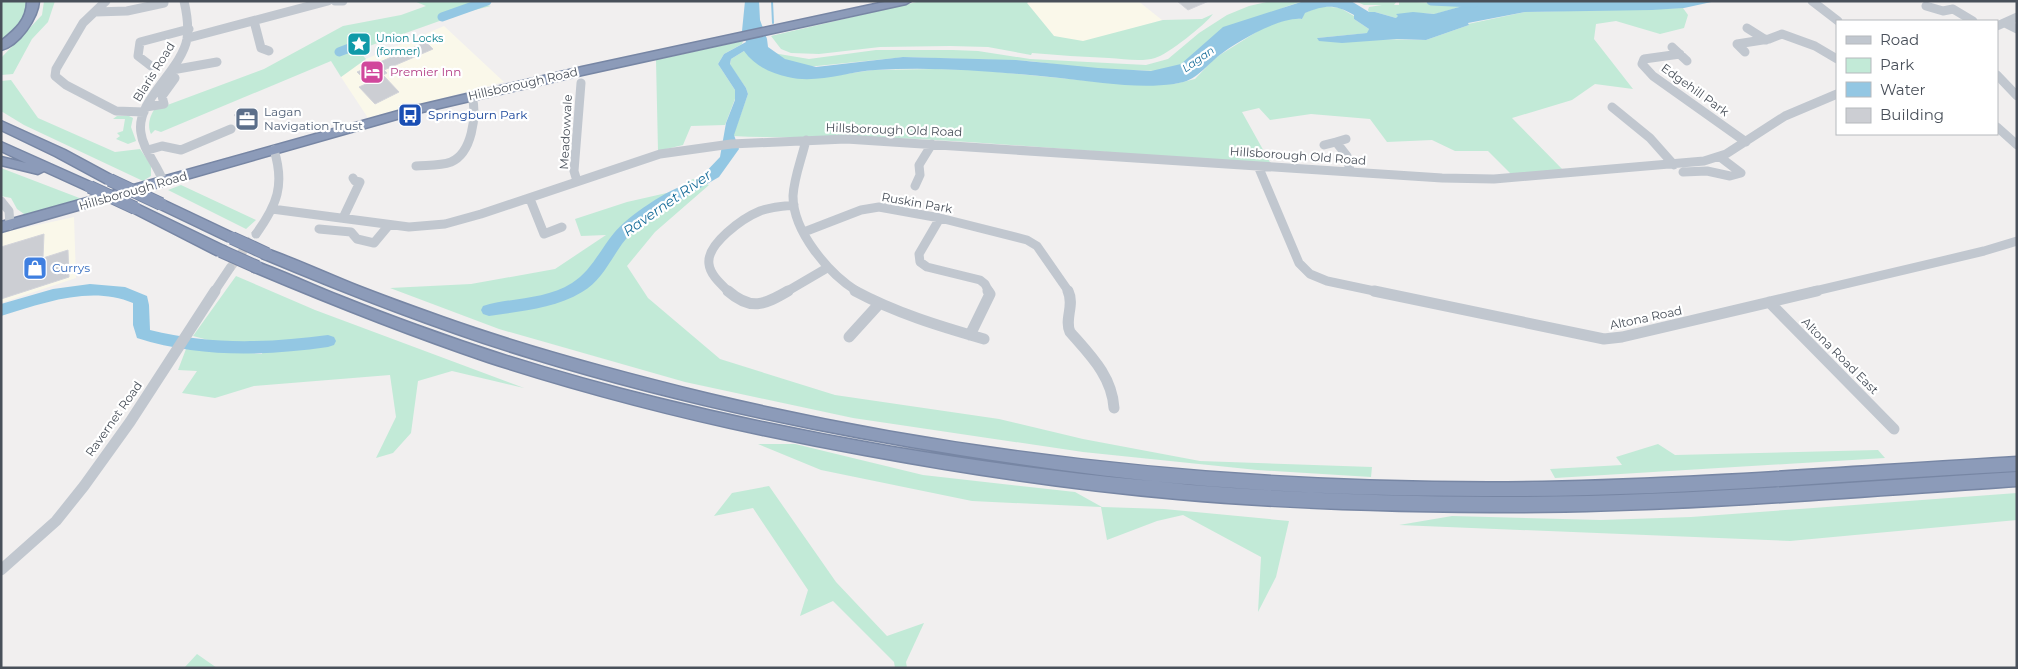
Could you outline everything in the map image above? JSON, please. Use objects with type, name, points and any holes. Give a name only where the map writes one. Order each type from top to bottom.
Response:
[{"type":"highway","points":[[1,47],[27,22],[32,13],[33,1]]},
{"type":"highway","name":"Hillsborough Road","points":[[5,226],[386,118],[472,96],[784,26],[906,1]]},
{"type":"highway","points":[[1,125],[60,153],[108,179]]},
{"type":"highway","points":[[1,130],[267,254],[417,315],[492,341],[638,384],[806,422],[923,443],[1062,464],[1254,482],[1518,489],[1619,487],[2017,464]]},
{"type":"highway","points":[[1,146],[257,267],[361,312],[424,336],[585,386],[672,409],[859,448],[993,470],[1103,484],[1212,495],[1326,501],[1567,504],[1680,500],[2017,479]]},
{"type":"highway","points":[[1,161],[68,178]]},
{"type":"street","points":[[106,1],[83,23],[56,69],[55,76],[66,85],[116,111],[145,110],[164,104],[162,96],[173,74],[217,62]]},
{"type":"street","points":[[184,1],[188,34]]},
{"type":"street","points":[[156,58],[148,65],[138,56],[140,42],[254,21],[328,1]]},
{"type":"street","points":[[335,1],[343,1]]},
{"type":"street","points":[[1812,1],[1837,20]]},
{"type":"street","points":[[95,12],[127,11],[155,3],[164,3]]},
{"type":"street","points":[[1926,6],[1944,11],[1953,9],[1972,20]]},
{"type":"street","points":[[1998,26],[2017,17]]},
{"type":"street","points":[[254,21],[261,48],[269,51]]},
{"type":"street","points":[[2005,23],[2017,29]]},
{"type":"street","points":[[1747,28],[1766,40]]},
{"type":"street","name":"Blaris Road","points":[[164,181],[140,132],[140,124],[145,110],[173,74],[188,34]]},
{"type":"street","points":[[1745,52],[1737,44],[1766,40],[1778,34],[1786,35],[1815,46],[1836,58]]},
{"type":"street","name":"Edgehill Park","points":[[1672,47],[1688,61]]},
{"type":"street","name":"Edgehill Park","points":[[1680,54],[1644,59],[1642,64],[1660,82],[1746,142]]},
{"type":"street","points":[[1998,76],[2017,96]]},
{"type":"street","name":"Meadowvale","points":[[577,181],[574,171],[581,84]]},
{"type":"street","points":[[1612,107],[1650,138],[1674,165],[1704,162],[1720,157],[1785,116],[1836,94]]},
{"type":"street","points":[[416,166],[444,165],[458,159],[466,149],[475,116],[472,96]]},
{"type":"street","points":[[1998,126],[2017,136]]},
{"type":"street","points":[[1998,127],[2017,145]]},
{"type":"street","points":[[148,150],[158,146],[168,146],[181,150],[231,129]]},
{"type":"street","name":"Hillsborough Old Road","points":[[272,209],[409,227],[444,224],[530,199],[577,181],[660,154],[713,145],[806,140],[846,139],[932,144],[1468,179],[1514,178],[1674,165]]},
{"type":"street","points":[[1324,145],[1346,139]]},
{"type":"street","points":[[806,140],[794,192],[794,205],[813,251],[827,268],[852,290],[879,304],[910,316],[984,339]]},
{"type":"street","points":[[1336,142],[1347,156],[1350,171]]},
{"type":"street","points":[[915,186],[920,175],[919,165],[932,144]]},
{"type":"street","points":[[256,234],[280,192],[279,162],[274,150]]},
{"type":"street","points":[[1683,172],[1707,171],[1730,176],[1744,172],[1720,157]]},
{"type":"street","name":"Altona Road","points":[[1258,166],[1299,263],[1310,274],[1327,281],[1604,339],[1622,337],[1984,251],[2017,241]]},
{"type":"street","points":[[1693,172],[1700,180]]},
{"type":"street","points":[[343,218],[360,180]]},
{"type":"street","points":[[530,199],[544,234],[562,227]]},
{"type":"street","points":[[1,201],[9,211],[5,226]]},
{"type":"street","points":[[794,205],[760,211],[729,231],[712,249],[709,268],[729,293],[738,300],[759,305],[767,303],[827,268]]},
{"type":"street","name":"Ruskin Park","points":[[804,232],[860,210],[879,207],[940,218],[1027,240],[1037,246],[1070,293],[1071,306],[1067,325],[1107,378],[1114,400],[1114,408]]},
{"type":"street","points":[[940,218],[919,254],[920,262],[927,267],[980,280],[985,284],[990,294],[970,334]]},
{"type":"street","points":[[319,229],[351,232],[357,239],[374,243],[389,225]]},
{"type":"street","name":"Ravernet Road","points":[[1,570],[56,521],[84,486],[130,422],[230,268]]},
{"type":"street","name":"Altona Road East","points":[[1769,302],[1894,429]]},
{"type":"street","points":[[849,337],[879,304]]},
{"type":"shaded area","points":[[1029,1],[1138,1],[1162,20],[1083,43],[1054,36],[1027,3]]},
{"type":"shaded area","points":[[444,26],[504,82],[368,118],[341,77],[366,59]]},
{"type":"shaded area","points":[[74,217],[76,278],[1,303],[1,233]]},
{"type":"green space","points":[[1,1],[27,1],[27,7],[20,24],[1,41]]},
{"type":"green space","points":[[44,1],[55,1],[48,22],[32,39],[13,74],[1,75],[1,58],[42,15]]},
{"type":"green space","points":[[414,1],[467,1],[491,6],[462,13],[358,50],[366,59],[341,77],[331,61],[161,132],[155,130],[151,134],[149,128],[151,115],[154,110],[264,69],[343,26],[401,15],[426,6]]},
{"type":"green space","points":[[921,1],[1029,1],[1027,3],[1054,36],[1083,41],[1163,20],[1202,19],[1213,14],[1195,32],[1161,56],[1144,60],[1032,53],[1031,55],[988,47],[950,46],[880,47],[819,54],[791,53],[781,49],[771,36]]},
{"type":"green space","points":[[1271,1],[1303,1],[1285,7],[1180,65],[1159,71],[1092,69],[1029,61],[905,57],[807,67],[786,60],[773,53],[809,59],[876,50],[953,50],[978,51],[1030,59],[1146,65],[1168,59],[1199,33],[1227,15],[1249,6]]},
{"type":"green space","points":[[1355,1],[1397,1],[1394,5],[1399,5],[1399,1],[1451,4],[1459,1],[1502,1],[1477,2],[1435,14],[1420,13],[1396,18],[1369,12],[1368,10],[1369,7],[1382,5],[1364,5]]},
{"type":"green space","points":[[1322,6],[1340,8],[1354,16],[1354,19],[1369,29],[1368,33],[1317,38],[1426,40],[1468,24],[1525,12],[1683,8],[1688,15],[1684,28],[1660,34],[1616,21],[1596,24],[1594,39],[1633,89],[1595,84],[1572,100],[1512,118],[1564,171],[1513,176],[1488,151],[1455,151],[1432,140],[1387,142],[1370,119],[1311,114],[1270,120],[1259,108],[1242,112],[1271,164],[919,139],[733,136],[748,94],[730,65],[731,59],[744,51],[817,78],[873,70],[935,69],[977,70],[1101,82],[1174,84],[1195,79],[1215,58],[1266,26],[1292,18],[1302,19],[1304,13]]},
{"type":"green space","points":[[743,41],[742,44],[724,54],[718,64],[735,90],[735,99],[725,125],[691,126],[683,145],[658,151],[656,60]]},
{"type":"green space","points":[[11,80],[38,118],[115,152],[140,149],[151,165],[151,176],[143,181],[24,125],[1,111],[1,81]]},
{"type":"green space","points":[[117,116],[133,118],[131,127],[136,141],[128,144],[116,139],[120,136],[117,133],[123,131],[125,119],[113,119]]},
{"type":"green space","points":[[1,168],[82,199],[34,214],[24,214],[17,209],[11,198],[1,196]]},
{"type":"green space","points":[[693,179],[709,185],[655,232],[627,266],[648,298],[720,359],[835,395],[999,419],[1083,439],[1200,461],[1372,467],[1371,477],[1257,470],[1083,452],[853,418],[685,382],[499,329],[390,288],[471,284],[555,269],[606,235],[581,236],[575,219],[627,202],[671,192]]},
{"type":"green space","points":[[181,185],[256,220],[246,229],[168,190]]},
{"type":"green space","points":[[236,276],[315,310],[524,388],[452,371],[418,381],[411,433],[393,453],[376,458],[396,417],[390,375],[254,386],[215,398],[182,393],[197,371],[178,370],[186,349],[262,354],[263,345],[212,341],[193,336]]},
{"type":"green space","points":[[758,444],[795,444],[923,475],[1075,492],[1102,507],[1164,509],[1289,521],[1276,577],[1258,612],[1261,557],[1183,515],[1157,521],[1107,540],[1101,507],[972,501],[821,470]]},
{"type":"green space","points":[[1658,444],[1675,455],[1878,450],[1885,458],[1555,478],[1550,469],[1622,465],[1616,457]]},
{"type":"green space","points":[[769,486],[836,582],[887,636],[924,623],[906,662],[907,668],[895,668],[894,662],[833,601],[800,616],[808,590],[753,508],[714,516],[732,493]]},
{"type":"green space","points":[[2017,493],[2017,520],[1790,541],[1399,525],[1452,516],[1601,520],[1691,517]]},
{"type":"green space","points":[[197,654],[217,668],[184,668]]},
{"type":"water","name":"Lagan","points":[[745,1],[759,1],[760,20],[768,47],[785,59],[816,67],[903,57],[1016,60],[1151,71],[1181,64],[1223,27],[1304,1],[1351,1],[1369,12],[1396,18],[1398,16],[1396,14],[1413,12],[1434,14],[1477,2],[1716,1],[1684,8],[1652,10],[1525,12],[1468,23],[1469,25],[1426,40],[1397,39],[1342,43],[1319,41],[1317,38],[1367,33],[1369,29],[1354,19],[1354,15],[1347,11],[1335,7],[1324,7],[1305,13],[1302,19],[1293,19],[1269,26],[1244,39],[1187,81],[1146,86],[944,69],[875,70],[799,79],[763,68],[744,51],[731,59],[730,64],[748,94],[734,135],[739,149],[719,177],[676,202],[669,195],[700,178],[720,157],[726,123],[735,100],[735,90],[718,64],[724,54],[746,42],[742,31]]},
{"type":"building","points":[[1177,1],[1209,1],[1188,10]]},
{"type":"building","name":"Premier Inn","points":[[426,42],[433,49],[384,70],[387,73],[383,75],[399,92],[375,104],[359,87],[368,83],[357,72]]},
{"type":"building","name":"Lagan Navigation Trust","points":[[246,109],[256,121],[244,126],[234,115]]},
{"type":"building","name":"Currys","points":[[44,234],[43,258],[68,250],[69,277],[1,299],[1,247]]},
{"type":"waterway","points":[[442,17],[487,1]]},
{"type":"waterway","points":[[772,1],[773,23]]},
{"type":"waterway","points":[[1431,1],[1474,3]]},
{"type":"waterway","points":[[339,52],[365,42]]},
{"type":"waterway","name":"Ravernet River","points":[[489,310],[545,300],[577,288],[592,276],[626,229],[649,212],[690,188]]},
{"type":"waterway","name":"Ravernet River","points":[[1,310],[53,295],[90,290],[108,290],[125,293],[141,300],[143,334],[166,340],[212,347],[235,348],[258,348],[328,341]]},
{"type":"tunnel","points":[[230,268],[256,234]]},
{"type":"place","name":"Union Locks (former)","points":[[359,44]]},
{"type":"place","name":"Premier Inn","points":[[372,72]]},
{"type":"place","name":"Springburn Park","points":[[410,115]]},
{"type":"place","name":"Lagan Navigation Trust","points":[[247,119]]},
{"type":"place","name":"Currys","points":[[35,268]]}]
